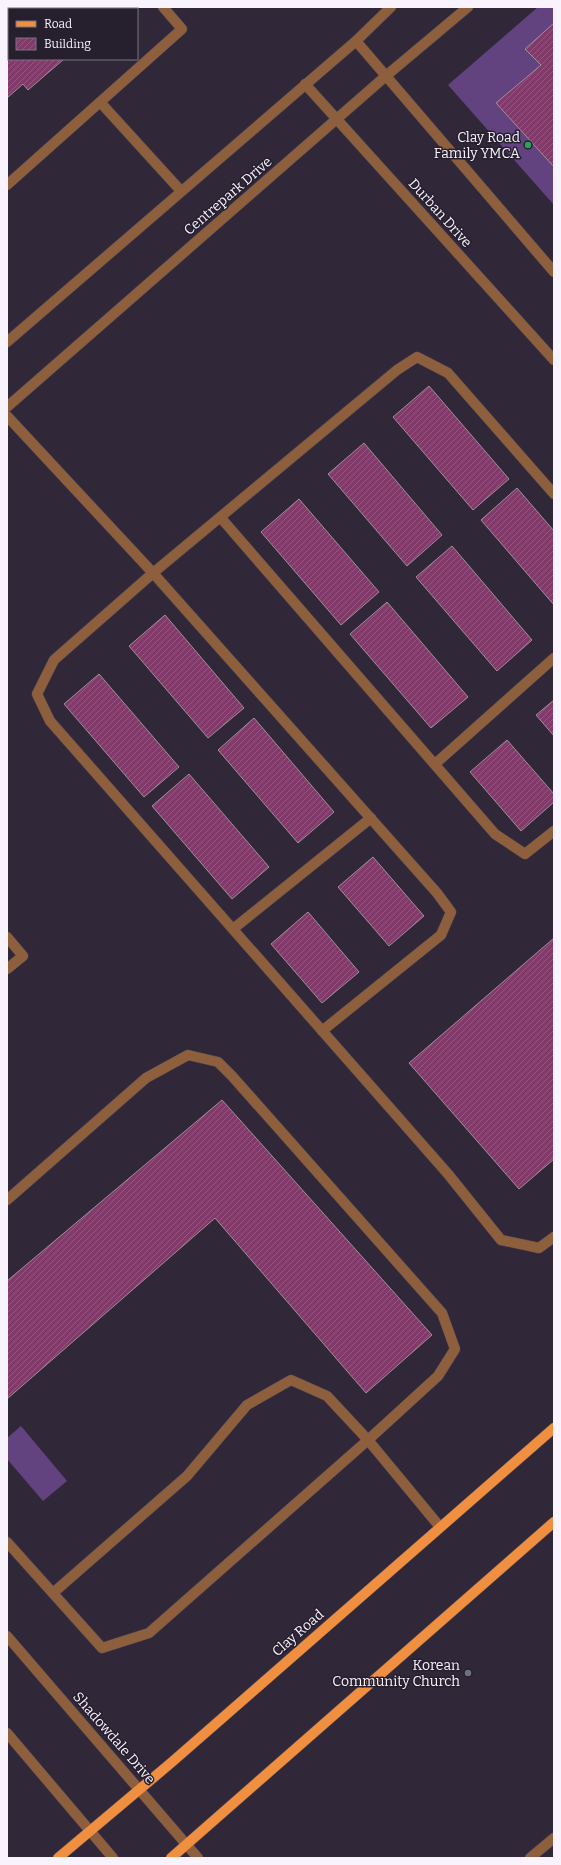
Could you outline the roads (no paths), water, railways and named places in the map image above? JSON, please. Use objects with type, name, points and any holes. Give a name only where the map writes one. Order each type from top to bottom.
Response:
[{"type":"main road","name":"Clay Road","points":[[58,1858],[554,1428]]},
{"type":"main road","points":[[171,1858],[554,1522]]},
{"type":"street","points":[[7,184],[182,29],[163,7]]},
{"type":"street","points":[[7,342],[356,41],[391,7]]},
{"type":"street","name":"Centrepark Drive","points":[[7,407],[468,7]]},
{"type":"street","points":[[356,41],[554,272]]},
{"type":"street","name":"Durban Drive","points":[[305,84],[554,360]]},
{"type":"street","points":[[100,102],[181,191]]},
{"type":"street","points":[[554,494],[448,373],[417,357],[397,370],[221,518],[153,573],[54,660],[37,694],[50,720],[448,1174],[501,1240],[539,1248],[554,1237]]},
{"type":"street","points":[[7,416],[153,573],[437,892],[451,912],[441,935],[322,1031]]},
{"type":"street","points":[[221,518],[495,834],[525,854],[554,831]]},
{"type":"street","points":[[435,764],[554,658]]},
{"type":"street","points":[[233,929],[371,818]]},
{"type":"street","points":[[7,937],[23,956],[7,969]]},
{"type":"street","points":[[7,1200],[146,1078],[188,1055],[218,1062],[442,1314],[455,1349],[438,1376],[368,1440],[149,1633],[102,1648],[7,1542]]},
{"type":"street","points":[[53,1593],[188,1476],[248,1405],[290,1380],[327,1396],[368,1440],[440,1528]]},
{"type":"street","name":"Shadowdale Drive","points":[[7,1636],[140,1788],[198,1858]]},
{"type":"street","points":[[7,1733],[89,1832],[113,1858]]},
{"type":"street","points":[[530,1858],[554,1838]]},
{"type":"place","name":"Clay Road Family YMCA","points":[[528,145]]},
{"type":"place","name":"Korean Community Church","points":[[468,1673]]}]
